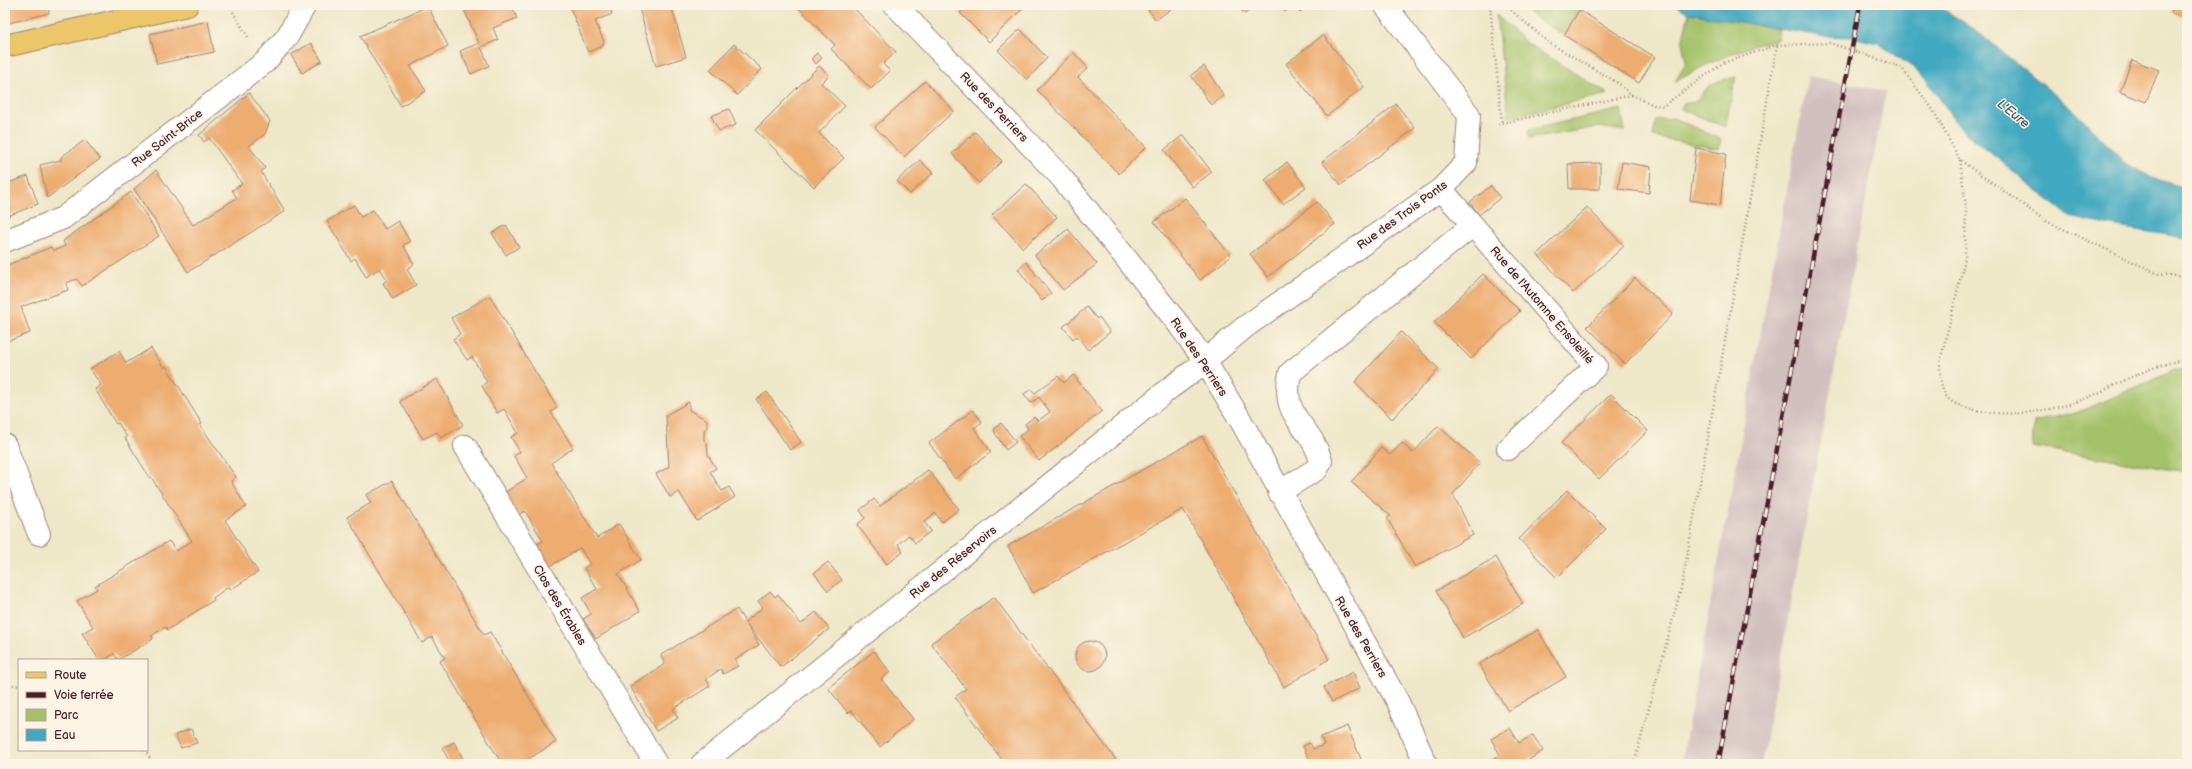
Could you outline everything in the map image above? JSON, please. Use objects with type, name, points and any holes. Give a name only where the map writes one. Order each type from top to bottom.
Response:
[{"type":"main road","points":[[5,46],[187,5]]},
{"type":"street","name":"Rue Saint-Brice","points":[[5,241],[63,218],[265,62],[287,37],[305,5]]},
{"type":"street","name":"Rue des Perriers","points":[[895,5],[1061,177],[1180,326],[1205,361],[1241,421],[1279,492],[1398,702],[1426,764]]},
{"type":"street","name":"Rue des Trois Ponts","points":[[1205,361],[1245,328],[1441,189],[1466,163],[1469,115],[1385,5]]},
{"type":"street","name":"Rue de l'Automne Ensoleillé","points":[[1441,189],[1596,366],[1508,449]]},
{"type":"street","points":[[1279,492],[1317,469],[1321,461],[1318,452],[1289,406],[1287,389],[1290,373],[1472,226]]},
{"type":"street","name":"Rue des Réservoirs","points":[[702,764],[1205,361]]},
{"type":"street","points":[[5,445],[39,534]]},
{"type":"street","name":"Clos des Érables","points":[[465,446],[656,764]]},
{"type":"path","points":[[1490,5],[1502,123]]},
{"type":"path","points":[[1505,5],[1549,43],[1618,83],[1632,95],[1654,105],[1663,106],[1723,63],[1777,45],[1830,43],[1901,67],[1933,110],[1960,160],[1966,207],[1965,259],[1940,362],[1940,378],[1946,396],[1953,403],[1987,414],[2035,412],[2072,403],[2143,372],[2171,362],[2187,360]]},
{"type":"path","points":[[233,12],[251,42]]},
{"type":"path","points":[[1634,764],[1682,584],[1777,45]]},
{"type":"path","points":[[1468,133],[1502,123],[1632,95]]},
{"type":"path","points":[[1960,160],[2046,221],[2159,274],[2187,277]]},
{"type":"path","points":[[5,682],[18,686]]},
{"type":"path","points":[[146,751],[153,764]]},
{"type":"shaded area","points":[[1808,76],[1886,91],[1761,764],[1681,764]]},
{"type":"green space","points":[[1521,5],[1573,5],[1579,10],[1564,35],[1534,17]]},
{"type":"green space","points":[[1689,13],[1779,29],[1777,39],[1724,57],[1675,82],[1686,62],[1682,42]]},
{"type":"green space","points":[[1496,15],[1528,44],[1608,94],[1509,117]]},
{"type":"green space","points":[[1736,77],[1725,127],[1681,109],[1683,104],[1695,102],[1712,84]]},
{"type":"green space","points":[[1621,109],[1625,131],[1598,127],[1529,139],[1528,130]]},
{"type":"green space","points":[[1673,118],[1721,139],[1718,149],[1653,137],[1656,120]]},
{"type":"green space","points":[[2175,370],[2187,370],[2187,472],[2032,447],[2034,422],[2084,410]]},
{"type":"water","name":"L'Eure","points":[[1675,5],[1937,5],[1974,29],[2075,111],[2125,163],[2152,178],[2187,188],[2187,238],[2111,226],[2070,217],[1961,129],[1928,82],[1911,66],[1878,43],[1852,37],[1821,36],[1689,13]]},
{"type":"building","points":[[5,5],[48,5],[49,13],[5,24]]},
{"type":"building","points":[[462,5],[511,5],[517,18],[493,28],[498,40],[481,47],[489,66],[471,74],[460,51],[479,43]]},
{"type":"building","points":[[569,5],[609,5],[612,14],[595,21],[604,42],[601,47],[588,52]]},
{"type":"building","points":[[638,5],[654,5],[655,10],[671,5],[686,57],[656,66]]},
{"type":"building","points":[[804,5],[851,5],[896,52],[883,64],[890,71],[871,89],[831,49],[835,45],[800,9]]},
{"type":"building","points":[[968,5],[1025,6],[989,42],[960,13]]},
{"type":"building","points":[[1149,5],[1176,5],[1156,20],[1146,7]]},
{"type":"building","points":[[1239,5],[1256,5],[1245,14]]},
{"type":"building","points":[[1280,5],[1294,5],[1285,12]]},
{"type":"building","points":[[1294,5],[1309,5],[1300,12]]},
{"type":"building","points":[[2174,5],[2187,5],[2187,19],[2171,13]]},
{"type":"building","points":[[428,6],[448,46],[410,66],[426,91],[401,106],[360,36]]},
{"type":"building","points":[[1579,10],[1655,57],[1639,83],[1564,35]]},
{"type":"building","points":[[208,21],[214,52],[157,64],[150,34]]},
{"type":"building","points":[[1020,29],[1047,58],[1027,80],[998,50]]},
{"type":"building","points":[[1323,35],[1364,87],[1327,116],[1286,64]]},
{"type":"building","points":[[311,43],[322,61],[302,73],[291,55]]},
{"type":"building","points":[[734,44],[762,69],[737,95],[710,70]]},
{"type":"building","points":[[1073,52],[1088,68],[1078,77],[1146,147],[1119,174],[1037,90]]},
{"type":"building","points":[[817,53],[822,58],[816,64],[811,59]]},
{"type":"building","points":[[2132,60],[2159,70],[2146,102],[2120,92]]},
{"type":"building","points":[[819,66],[829,75],[821,83],[845,106],[819,133],[844,158],[814,187],[755,130]]},
{"type":"building","points":[[1204,66],[1224,96],[1211,105],[1191,75]]},
{"type":"building","points":[[925,81],[954,111],[904,157],[875,127]]},
{"type":"building","points":[[249,93],[270,121],[265,134],[249,146],[265,168],[261,172],[285,211],[188,272],[134,189],[156,170],[193,225],[237,198],[232,190],[242,184],[209,138],[204,142],[199,135]]},
{"type":"building","points":[[1396,104],[1415,128],[1341,185],[1322,162]]},
{"type":"building","points":[[729,109],[736,125],[719,131],[711,116]]},
{"type":"building","points":[[975,132],[1002,161],[979,183],[952,154]]},
{"type":"building","points":[[1183,135],[1212,172],[1192,187],[1164,150]]},
{"type":"building","points":[[85,140],[100,159],[47,198],[40,165],[61,160],[61,157]]},
{"type":"building","points":[[1696,148],[1726,154],[1720,205],[1690,200]]},
{"type":"building","points":[[920,160],[933,173],[910,194],[897,181]]},
{"type":"building","points":[[1287,162],[1306,187],[1283,204],[1265,180]]},
{"type":"building","points":[[1622,162],[1651,167],[1649,193],[1618,189]]},
{"type":"building","points":[[1600,163],[1600,189],[1569,189],[1568,164]]},
{"type":"building","points":[[28,176],[38,204],[5,217],[5,184]]},
{"type":"building","points":[[1026,184],[1057,217],[1023,248],[992,215]]},
{"type":"building","points":[[1491,186],[1500,198],[1479,215],[1470,202]]},
{"type":"building","points":[[131,192],[159,236],[82,286],[77,279],[66,283],[68,290],[21,307],[30,333],[5,342],[5,266],[51,247],[53,251],[65,246],[63,241]]},
{"type":"building","points":[[1185,198],[1231,256],[1200,280],[1154,222]]},
{"type":"building","points":[[1317,202],[1335,224],[1268,277],[1250,254]]},
{"type":"building","points":[[354,205],[361,217],[373,210],[385,229],[398,221],[410,242],[403,245],[414,264],[407,269],[416,285],[393,299],[383,283],[387,280],[380,268],[366,277],[355,258],[351,261],[327,221]]},
{"type":"building","points":[[1587,207],[1624,246],[1573,293],[1537,254]]},
{"type":"building","points":[[506,225],[519,247],[506,255],[492,233]]},
{"type":"building","points":[[1068,229],[1097,264],[1063,290],[1035,255]]},
{"type":"building","points":[[1026,262],[1051,293],[1042,301],[1018,269]]},
{"type":"building","points":[[1483,274],[1520,311],[1471,359],[1434,322]]},
{"type":"building","points":[[1635,278],[1673,314],[1625,364],[1587,327]]},
{"type":"building","points":[[490,296],[557,408],[551,412],[573,448],[551,463],[597,538],[619,524],[641,560],[618,574],[640,611],[596,639],[583,619],[591,614],[582,598],[597,589],[584,568],[590,564],[580,548],[549,567],[536,545],[543,541],[525,511],[518,515],[504,493],[527,478],[514,456],[520,452],[511,437],[518,433],[504,409],[497,413],[482,386],[487,382],[472,357],[467,360],[453,339],[460,334],[451,318]]},
{"type":"building","points":[[1087,307],[1097,319],[1099,317],[1110,332],[1088,350],[1077,336],[1073,339],[1063,327]]},
{"type":"building","points":[[1401,332],[1439,369],[1392,419],[1355,382]]},
{"type":"building","points":[[151,348],[164,368],[166,366],[202,424],[200,425],[236,477],[231,481],[246,507],[225,520],[258,572],[230,590],[228,587],[213,598],[214,600],[167,630],[166,627],[151,636],[153,639],[120,659],[117,659],[114,654],[106,659],[98,659],[82,633],[93,627],[77,601],[97,589],[95,586],[169,541],[176,551],[192,541],[151,477],[150,478],[125,438],[127,437],[118,423],[116,424],[95,389],[101,385],[90,369],[119,351],[126,363]]},
{"type":"building","points":[[1073,375],[1102,411],[1039,461],[1019,436],[1028,429],[1025,424],[1034,417],[1038,421],[1050,412],[1039,397],[1031,403],[1024,394],[1031,389],[1035,393],[1058,376],[1064,383]]},
{"type":"building","points":[[437,379],[463,425],[441,438],[437,432],[423,439],[400,401]]},
{"type":"building","points":[[767,392],[801,442],[790,450],[756,399]]},
{"type":"building","points":[[1611,394],[1648,431],[1599,479],[1561,443]]},
{"type":"building","points":[[689,402],[689,410],[707,420],[707,428],[704,430],[704,440],[707,443],[708,455],[716,468],[710,472],[722,491],[729,487],[735,497],[697,521],[679,492],[670,497],[656,474],[669,467],[666,415]]},
{"type":"building","points":[[973,410],[982,422],[974,428],[991,452],[955,479],[929,443]]},
{"type":"building","points":[[1001,423],[1016,442],[1006,450],[994,429]]},
{"type":"building","points":[[1438,426],[1480,463],[1453,494],[1473,535],[1415,567],[1387,518],[1391,516],[1351,482],[1381,448],[1390,455],[1402,443],[1413,453]]},
{"type":"building","points":[[1202,436],[1329,659],[1284,687],[1183,509],[1033,593],[1008,546]]},
{"type":"building","points":[[928,470],[959,509],[942,522],[935,513],[924,522],[931,531],[915,543],[909,535],[898,544],[903,552],[887,564],[857,525],[865,518],[860,510],[874,499],[880,506]]},
{"type":"building","points":[[392,481],[484,635],[490,632],[556,742],[520,764],[502,764],[440,661],[445,658],[432,637],[422,643],[347,517],[371,503],[366,495]]},
{"type":"building","points":[[1567,490],[1606,529],[1557,578],[1519,539]]},
{"type":"building","points":[[1496,557],[1523,604],[1463,638],[1436,591]]},
{"type":"building","points":[[828,562],[842,580],[828,591],[814,573]]},
{"type":"building","points":[[770,591],[775,597],[778,594],[801,624],[816,612],[829,629],[781,667],[745,622],[763,607],[758,601]]},
{"type":"building","points":[[994,597],[1119,764],[1005,764],[955,697],[966,689],[931,643]]},
{"type":"building","points":[[737,609],[759,645],[735,660],[738,666],[723,674],[721,669],[706,679],[710,686],[673,709],[678,718],[656,731],[630,686],[665,664],[661,655]]},
{"type":"building","points":[[1538,630],[1566,677],[1508,711],[1479,664]]},
{"type":"building","points":[[1090,641],[1101,645],[1105,656],[1101,667],[1090,671],[1079,667],[1075,656],[1079,645]]},
{"type":"building","points":[[874,651],[890,672],[881,679],[913,719],[880,747],[851,710],[848,713],[828,688]]},
{"type":"building","points":[[1353,672],[1360,688],[1332,702],[1324,687]]},
{"type":"building","points":[[1347,726],[1363,764],[1311,764],[1303,746],[1310,743],[1313,749],[1324,745],[1321,737]]},
{"type":"building","points":[[1510,728],[1519,743],[1533,735],[1543,751],[1522,764],[1494,764],[1491,760],[1500,755],[1491,739]]},
{"type":"building","points":[[191,729],[197,743],[181,748],[175,735]]},
{"type":"building","points":[[454,742],[466,764],[451,764],[442,748]]},
{"type":"railway","points":[[1718,764],[1860,5]]}]
